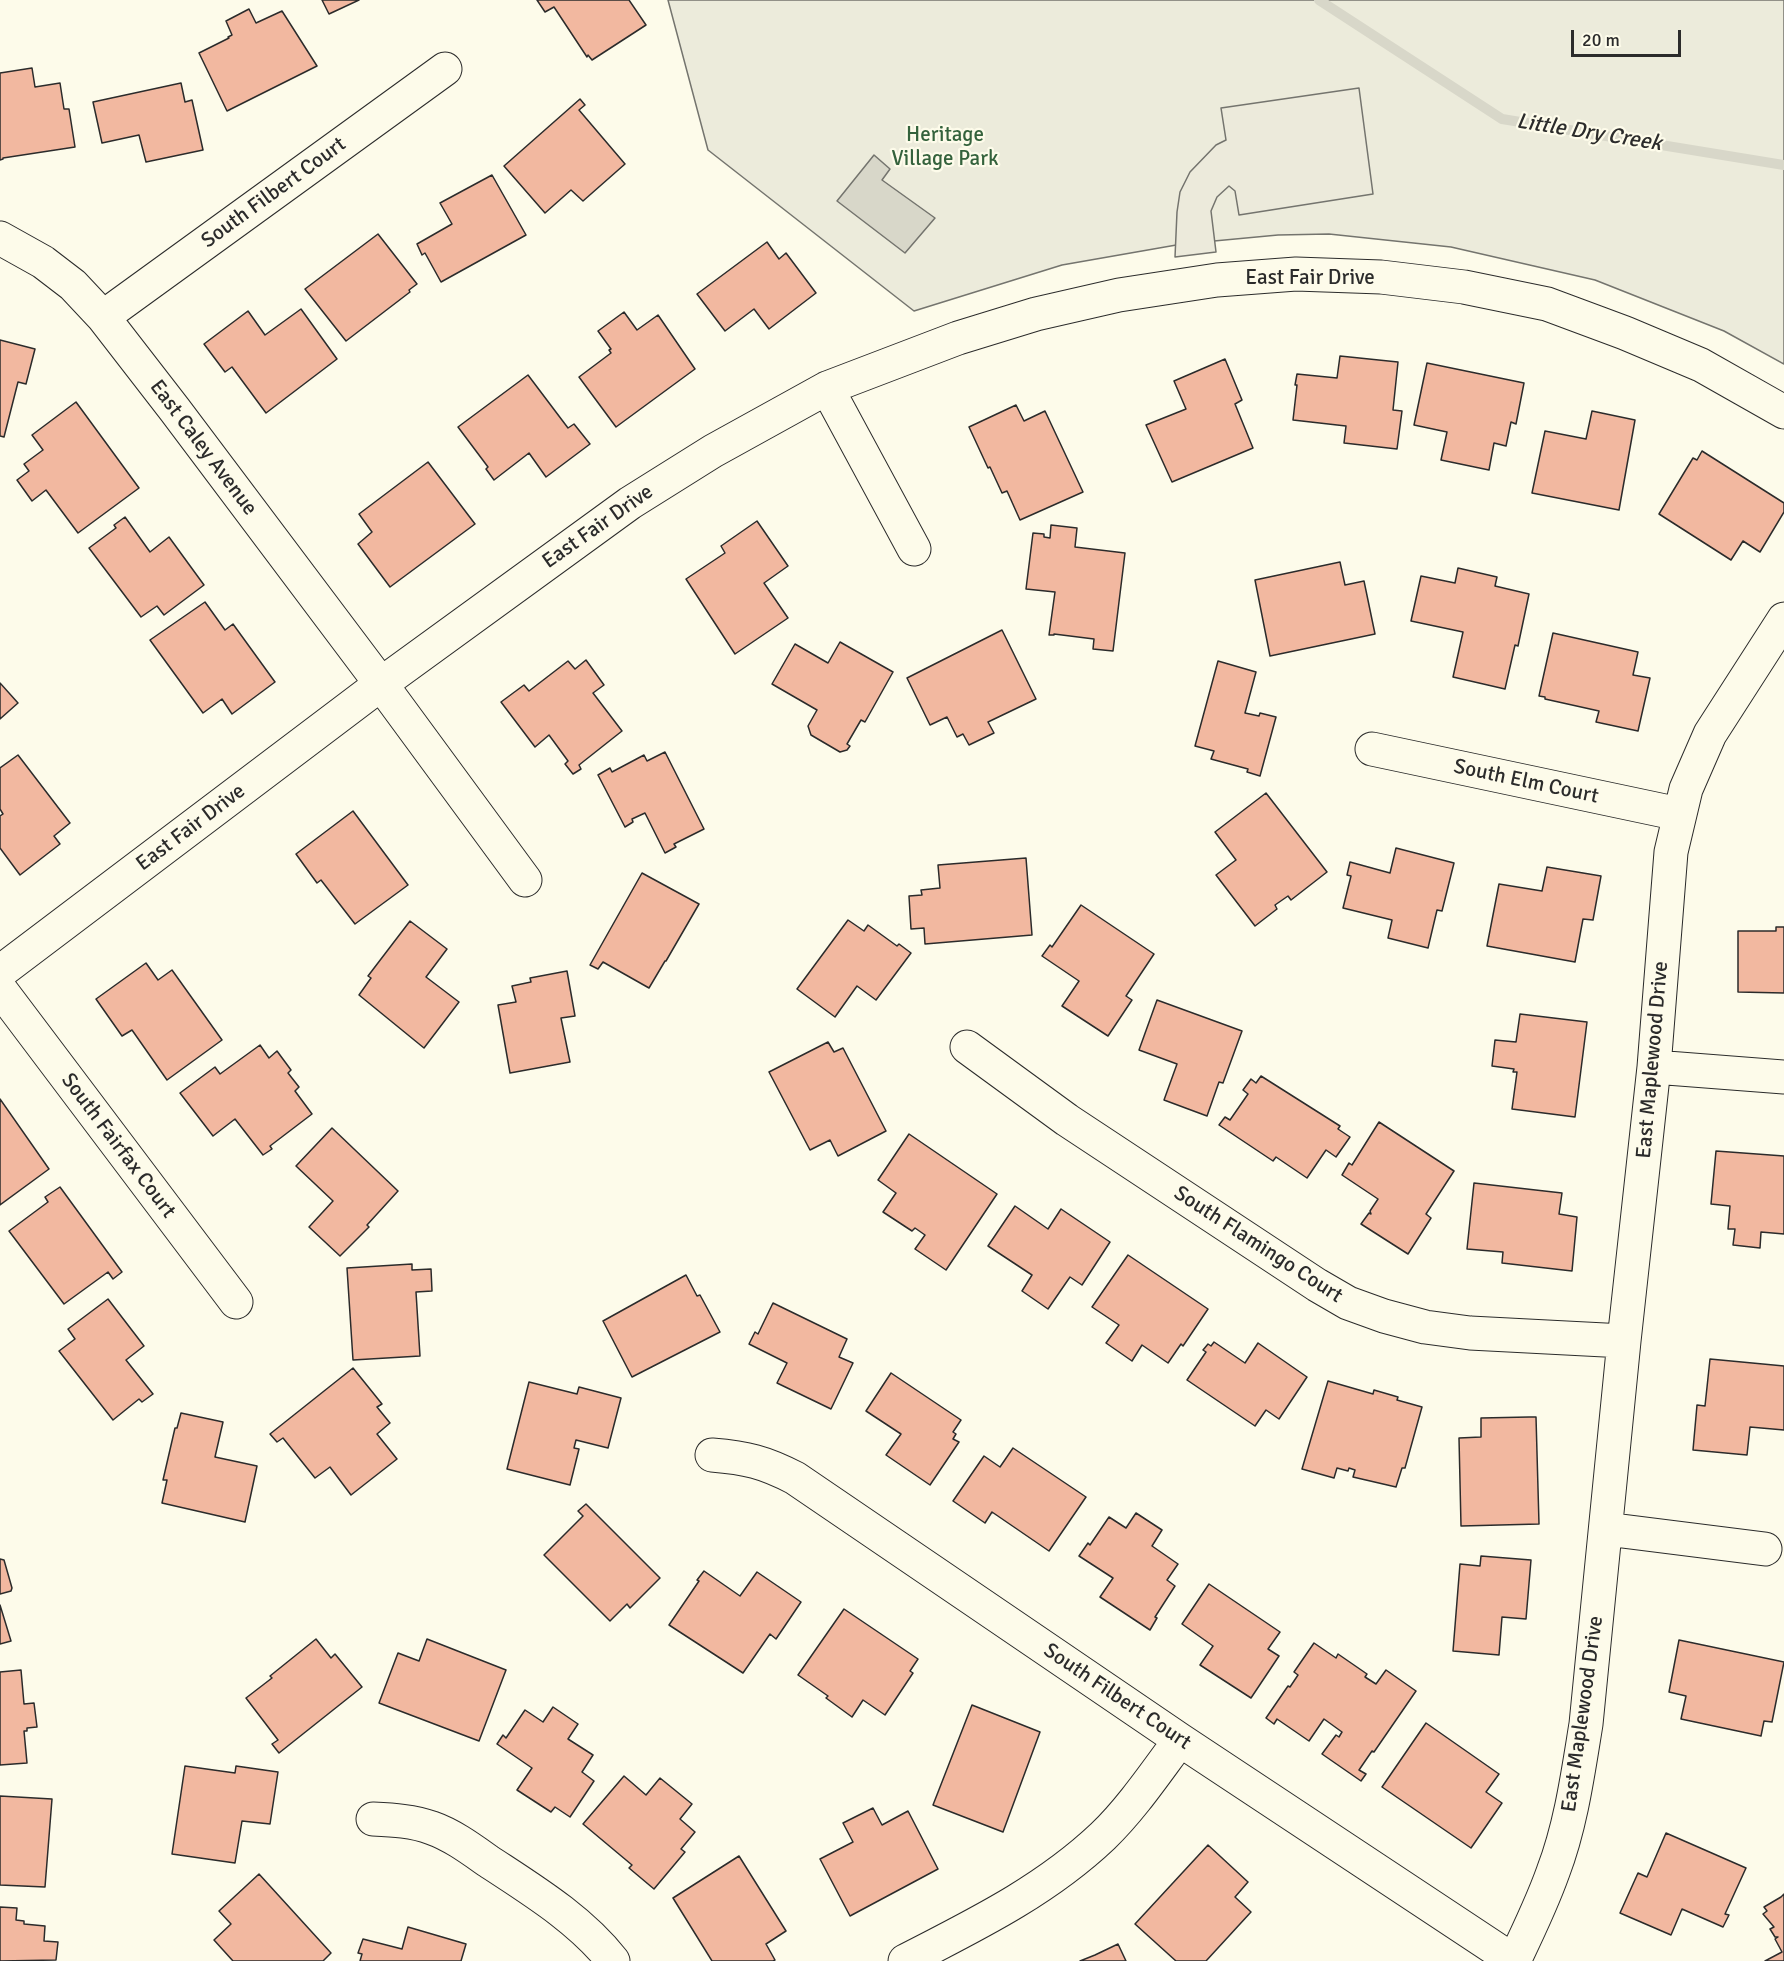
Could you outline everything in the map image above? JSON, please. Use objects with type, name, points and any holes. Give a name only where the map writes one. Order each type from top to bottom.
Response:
[{"type":"street","name":"South Filbert Court","points":[[103,317],[445,69]]},
{"type":"street","name":"East Caley Avenue","points":[[0,238],[43,262],[73,285],[103,317],[381,684]]},
{"type":"street","name":"East Fair Drive","points":[[0,972],[381,684],[630,503],[714,451],[827,388],[958,338],[1036,314],[1119,295],[1217,280],[1296,274],[1381,277],[1464,287],[1547,304],[1701,365],[1784,412]]},
{"type":"street","points":[[827,388],[914,549]]},
{"type":"street","name":"East Maplewood Drive","points":[[1514,1961],[1554,1870],[1575,1791],[1587,1724],[1624,1341],[1654,1067],[1671,852],[1686,789],[1710,734],[1784,619]]},
{"type":"street","points":[[381,684],[525,880]]},
{"type":"street","name":"South Elm Court","points":[[1372,749],[1679,814]]},
{"type":"street","name":"South Fairfax Court","points":[[0,989],[236,1302]]},
{"type":"street","name":"South Flamingo Court","points":[[967,1047],[1077,1126],[1317,1285],[1348,1303],[1425,1327],[1470,1333],[1624,1341]]},
{"type":"street","points":[[1654,1067],[1784,1077]]},
{"type":"street","name":"South Filbert Court","points":[[712,1455],[745,1457],[770,1465],[795,1478],[1180,1740],[1514,1961]]},
{"type":"street","points":[[1606,1529],[1765,1549]]},
{"type":"street","points":[[905,1961],[995,1915],[1038,1889],[1074,1863],[1105,1835],[1124,1813],[1180,1740]]},
{"type":"street","points":[[373,1818],[409,1822],[434,1828],[468,1847],[529,1888],[586,1931],[613,1961]]},
{"type":"green space","name":"Heritage Village Park","points":[[668,0],[1784,0],[1784,364],[1724,331],[1595,280],[1451,247],[1329,234],[1278,235],[1182,244],[1062,265],[914,311],[708,150]]},
{"type":"shaded area","points":[[1359,88],[1373,194],[1239,215],[1235,191],[1229,186],[1217,197],[1211,211],[1216,252],[1175,257],[1180,192],[1190,172],[1216,145],[1226,140],[1221,108]]},
{"type":"shaded area","points":[[874,155],[890,169],[882,180],[935,218],[905,253],[837,201]]},
{"type":"building","points":[[322,0],[359,0],[329,14]]},
{"type":"building","points":[[537,0],[629,0],[646,25],[592,60],[588,55],[587,57],[554,7],[545,12]]},
{"type":"building","points":[[249,9],[256,23],[282,11],[317,66],[227,111],[199,53],[229,38],[232,35],[226,21]]},
{"type":"building","points":[[32,68],[35,87],[60,83],[64,109],[69,109],[75,147],[0,160],[0,73]]},
{"type":"building","points":[[181,83],[185,102],[192,100],[203,150],[146,162],[139,135],[102,143],[93,102]]},
{"type":"building","points":[[580,99],[585,105],[579,110],[625,164],[583,201],[571,190],[545,213],[504,166]]},
{"type":"building","points":[[492,175],[526,235],[441,282],[425,253],[422,255],[417,244],[452,224],[440,203]]},
{"type":"building","points":[[378,234],[417,284],[409,290],[410,292],[346,341],[305,289]]},
{"type":"building","points":[[767,242],[779,259],[786,253],[816,293],[769,329],[754,309],[725,331],[697,294]]},
{"type":"building","points":[[301,309],[337,359],[266,413],[232,367],[225,372],[204,344],[248,311],[265,335]]},
{"type":"building","points":[[624,312],[637,330],[658,315],[695,369],[616,427],[579,377],[611,353],[609,350],[611,349],[598,331]]},
{"type":"building","points":[[0,340],[35,349],[26,384],[18,382],[4,437],[0,436]]},
{"type":"building","points":[[1340,356],[1398,362],[1393,410],[1402,411],[1397,449],[1344,443],[1346,426],[1293,420],[1297,374],[1337,378]]},
{"type":"building","points":[[1225,359],[1242,400],[1235,404],[1253,448],[1172,482],[1146,425],[1186,409],[1174,381]]},
{"type":"building","points":[[1427,363],[1524,383],[1516,424],[1511,422],[1506,446],[1494,443],[1489,470],[1441,460],[1447,432],[1414,425]]},
{"type":"building","points":[[528,375],[568,428],[574,424],[590,444],[546,477],[529,453],[494,480],[486,469],[488,467],[458,427]]},
{"type":"building","points":[[76,402],[139,488],[78,533],[46,490],[32,501],[17,480],[29,471],[24,464],[43,450],[32,435]]},
{"type":"building","points":[[1016,405],[1024,421],[1045,411],[1083,492],[1020,520],[1007,491],[1002,493],[990,467],[988,468],[969,427]]},
{"type":"building","points":[[1592,411],[1635,420],[1619,510],[1532,493],[1545,431],[1586,439]]},
{"type":"building","points":[[1702,451],[1784,503],[1784,512],[1760,552],[1743,541],[1731,560],[1659,514],[1693,458],[1697,460]]},
{"type":"building","points":[[428,462],[475,524],[390,587],[358,544],[372,532],[359,514]]},
{"type":"building","points":[[125,517],[150,552],[169,537],[204,585],[164,615],[157,606],[141,617],[89,548],[116,528],[114,525]]},
{"type":"building","points":[[757,521],[788,566],[764,583],[788,618],[735,654],[686,579],[725,553],[721,546]]},
{"type":"building","points":[[1051,525],[1077,528],[1075,547],[1125,553],[1113,651],[1093,649],[1094,639],[1049,635],[1055,592],[1026,589],[1033,533],[1044,534],[1044,537],[1050,538]]},
{"type":"building","points":[[1340,562],[1345,585],[1364,581],[1375,634],[1270,656],[1255,580]]},
{"type":"building","points":[[1458,568],[1497,577],[1495,586],[1529,594],[1518,646],[1515,645],[1505,689],[1453,677],[1463,632],[1411,621],[1421,576],[1455,583]]},
{"type":"building","points":[[205,602],[225,630],[233,624],[275,682],[232,714],[222,699],[203,713],[150,640]]},
{"type":"building","points":[[1002,630],[1036,699],[988,722],[994,733],[969,745],[963,734],[957,737],[947,717],[930,725],[907,678]]},
{"type":"building","points":[[1553,633],[1638,652],[1633,675],[1650,678],[1638,731],[1596,722],[1599,711],[1539,696]]},
{"type":"building","points":[[840,642],[893,672],[865,722],[861,720],[847,744],[850,746],[847,750],[840,752],[811,735],[808,726],[817,710],[772,684],[795,644],[828,663]]},
{"type":"building","points":[[586,660],[604,685],[593,693],[622,731],[579,765],[581,769],[573,774],[565,764],[568,761],[549,735],[535,747],[501,702],[524,685],[529,691],[568,661],[575,669]]},
{"type":"building","points":[[1218,661],[1256,672],[1245,713],[1259,716],[1260,713],[1276,717],[1260,776],[1247,772],[1248,769],[1211,759],[1214,751],[1195,746]]},
{"type":"building","points":[[0,683],[18,703],[0,719]]},
{"type":"building","points":[[665,752],[704,829],[674,844],[676,847],[665,853],[645,813],[632,819],[633,822],[625,827],[598,775],[610,768],[612,772],[644,755],[647,761]]},
{"type":"building","points":[[18,755],[70,823],[54,836],[60,844],[20,875],[0,848],[0,816],[3,814],[0,809],[0,768]]},
{"type":"building","points":[[1266,793],[1327,872],[1291,900],[1288,896],[1275,905],[1277,909],[1255,926],[1216,875],[1236,860],[1215,832]]},
{"type":"building","points":[[353,811],[408,885],[355,924],[321,880],[317,883],[296,854]]},
{"type":"building","points":[[1396,848],[1454,863],[1442,911],[1437,910],[1428,948],[1388,938],[1392,920],[1343,908],[1351,876],[1347,875],[1350,862],[1390,873]]},
{"type":"building","points":[[1026,858],[1032,935],[925,944],[924,928],[911,929],[909,896],[922,895],[921,890],[940,888],[938,865]]},
{"type":"building","points":[[1547,867],[1601,876],[1593,920],[1583,919],[1575,962],[1487,946],[1499,884],[1542,891]]},
{"type":"building","points":[[642,873],[699,904],[649,988],[603,962],[598,969],[590,965]]},
{"type":"building","points":[[1081,905],[1154,954],[1126,996],[1132,1000],[1108,1036],[1062,1006],[1079,981],[1042,956],[1050,945],[1052,947]]},
{"type":"building","points":[[848,920],[864,931],[868,925],[911,953],[876,1000],[857,986],[835,1017],[797,989]]},
{"type":"building","points":[[410,921],[447,949],[426,977],[459,1002],[424,1048],[359,995],[371,978],[368,976]]},
{"type":"building","points":[[1776,927],[1784,927],[1784,993],[1738,992],[1738,931],[1776,931]]},
{"type":"building","points":[[146,963],[158,980],[172,970],[222,1040],[167,1080],[132,1030],[122,1036],[96,999]]},
{"type":"building","points":[[567,971],[575,1016],[561,1018],[570,1062],[510,1073],[498,1005],[516,1002],[512,986],[531,982],[530,978]]},
{"type":"building","points":[[1157,1000],[1242,1031],[1223,1083],[1219,1082],[1207,1116],[1164,1100],[1177,1064],[1139,1050]]},
{"type":"building","points":[[1520,1014],[1587,1022],[1575,1117],[1512,1109],[1517,1072],[1513,1072],[1514,1069],[1492,1066],[1495,1040],[1516,1042]]},
{"type":"building","points":[[828,1042],[834,1052],[843,1048],[886,1131],[838,1156],[830,1140],[810,1150],[769,1072]]},
{"type":"building","points":[[260,1045],[269,1058],[277,1051],[291,1070],[288,1073],[299,1087],[295,1091],[312,1114],[270,1146],[272,1149],[263,1155],[235,1119],[213,1136],[180,1093],[215,1067],[220,1074]]},
{"type":"building","points":[[1261,1076],[1340,1126],[1338,1129],[1350,1137],[1336,1157],[1326,1150],[1307,1178],[1276,1157],[1273,1161],[1219,1125],[1225,1117],[1230,1120],[1248,1094],[1243,1090],[1251,1079],[1256,1083]]},
{"type":"building","points":[[0,1099],[49,1169],[0,1205]]},
{"type":"building","points":[[1379,1122],[1454,1171],[1426,1214],[1431,1218],[1408,1254],[1361,1224],[1369,1213],[1371,1214],[1370,1211],[1378,1199],[1342,1175],[1349,1163],[1352,1165]]},
{"type":"building","points":[[332,1128],[398,1191],[367,1225],[369,1227],[340,1256],[309,1227],[333,1201],[296,1166]]},
{"type":"building","points":[[909,1134],[997,1194],[946,1270],[915,1249],[925,1235],[915,1228],[912,1231],[883,1212],[896,1193],[878,1180]]},
{"type":"building","points":[[1716,1151],[1784,1156],[1784,1234],[1761,1232],[1760,1248],[1733,1245],[1735,1229],[1728,1229],[1730,1206],[1711,1204]]},
{"type":"building","points":[[1474,1183],[1562,1193],[1559,1214],[1577,1217],[1572,1271],[1502,1263],[1503,1252],[1467,1249]]},
{"type":"building","points":[[60,1187],[122,1272],[113,1279],[108,1272],[64,1304],[9,1231],[48,1202],[45,1197]]},
{"type":"building","points":[[1015,1206],[1048,1229],[1061,1209],[1110,1242],[1082,1285],[1070,1277],[1048,1309],[1022,1291],[1032,1275],[988,1246]]},
{"type":"building","points":[[1128,1255],[1208,1309],[1183,1346],[1181,1344],[1168,1363],[1142,1345],[1132,1361],[1106,1343],[1119,1325],[1092,1307]]},
{"type":"building","points":[[412,1264],[412,1270],[431,1269],[432,1291],[416,1292],[420,1356],[353,1360],[347,1268]]},
{"type":"building","points":[[686,1275],[720,1332],[632,1377],[603,1321]]},
{"type":"building","points":[[108,1299],[144,1346],[126,1360],[153,1394],[142,1402],[139,1399],[113,1420],[59,1351],[75,1339],[68,1329]]},
{"type":"building","points":[[773,1303],[847,1339],[839,1357],[853,1363],[831,1409],[777,1383],[787,1363],[749,1344],[755,1332],[758,1334]]},
{"type":"building","points":[[1214,1342],[1245,1363],[1258,1343],[1307,1377],[1279,1419],[1266,1410],[1255,1426],[1187,1380],[1206,1352],[1203,1350],[1208,1344],[1211,1346]]},
{"type":"building","points":[[1710,1359],[1784,1366],[1784,1430],[1750,1427],[1747,1455],[1693,1450],[1697,1405],[1705,1406]]},
{"type":"building","points":[[353,1368],[382,1404],[377,1407],[390,1423],[377,1434],[397,1459],[351,1495],[330,1467],[315,1478],[283,1438],[277,1442],[270,1434]]},
{"type":"building","points":[[891,1373],[961,1420],[953,1432],[956,1434],[953,1439],[959,1442],[930,1485],[886,1455],[901,1434],[866,1411]]},
{"type":"building","points":[[1328,1381],[1373,1394],[1374,1390],[1422,1407],[1405,1468],[1402,1468],[1396,1487],[1353,1477],[1355,1470],[1349,1468],[1348,1471],[1337,1468],[1334,1478],[1302,1469]]},
{"type":"building","points":[[529,1382],[577,1394],[579,1387],[621,1398],[608,1448],[576,1440],[574,1448],[579,1449],[570,1485],[507,1469]]},
{"type":"building","points":[[181,1413],[223,1422],[215,1457],[257,1466],[245,1522],[162,1503],[167,1480],[163,1480],[175,1428],[177,1428]]},
{"type":"building","points":[[1536,1417],[1539,1524],[1461,1526],[1459,1438],[1481,1437],[1481,1418]]},
{"type":"building","points":[[1013,1448],[1086,1497],[1049,1551],[992,1512],[985,1523],[953,1501],[984,1456],[1000,1467]]},
{"type":"building","points":[[586,1504],[660,1578],[630,1608],[627,1604],[610,1621],[544,1555],[583,1516],[578,1511]]},
{"type":"building","points":[[1136,1513],[1162,1530],[1152,1546],[1178,1564],[1167,1580],[1175,1586],[1155,1617],[1157,1618],[1150,1630],[1100,1597],[1113,1578],[1079,1556],[1088,1543],[1090,1545],[1109,1517],[1126,1528]]},
{"type":"building","points":[[1481,1556],[1531,1560],[1526,1619],[1502,1617],[1499,1655],[1453,1651],[1460,1564],[1480,1566]]},
{"type":"building","points":[[0,1559],[4,1560],[12,1588],[11,1591],[0,1594]]},
{"type":"building","points":[[704,1571],[740,1596],[757,1572],[801,1602],[776,1639],[770,1634],[743,1673],[669,1625]]},
{"type":"building","points":[[1209,1584],[1280,1632],[1268,1649],[1279,1656],[1251,1698],[1200,1665],[1213,1646],[1182,1624]]},
{"type":"building","points":[[0,1605],[11,1641],[0,1644]]},
{"type":"building","points":[[844,1609],[918,1659],[910,1671],[913,1673],[885,1715],[863,1700],[852,1717],[826,1698],[828,1696],[798,1675]]},
{"type":"building","points":[[316,1639],[331,1658],[335,1654],[362,1687],[279,1753],[272,1744],[278,1740],[246,1698]]},
{"type":"building","points":[[427,1639],[506,1670],[479,1741],[379,1703],[398,1653],[419,1661]]},
{"type":"building","points":[[1679,1640],[1784,1662],[1772,1722],[1764,1721],[1761,1736],[1681,1719],[1686,1696],[1669,1692]]},
{"type":"building","points":[[1314,1643],[1336,1658],[1338,1654],[1367,1674],[1365,1677],[1376,1684],[1386,1670],[1416,1691],[1359,1770],[1366,1774],[1361,1781],[1322,1754],[1336,1735],[1339,1737],[1342,1732],[1324,1719],[1309,1741],[1277,1719],[1274,1724],[1266,1718],[1298,1675],[1294,1672]]},
{"type":"building","points":[[21,1670],[24,1704],[34,1703],[37,1727],[27,1728],[27,1731],[24,1731],[27,1763],[0,1765],[0,1672]]},
{"type":"building","points":[[972,1705],[1040,1732],[1003,1832],[933,1805]]},
{"type":"building","points":[[553,1707],[578,1724],[568,1739],[593,1755],[582,1772],[594,1781],[570,1817],[555,1807],[551,1812],[517,1790],[532,1768],[497,1744],[503,1735],[506,1738],[525,1710],[543,1722]]},
{"type":"building","points":[[1426,1723],[1499,1774],[1486,1792],[1502,1803],[1471,1848],[1382,1787]]},
{"type":"building","points":[[185,1766],[235,1773],[236,1766],[278,1772],[270,1824],[242,1821],[235,1863],[172,1854]]},
{"type":"building","points":[[624,1776],[646,1795],[660,1778],[692,1804],[680,1819],[695,1832],[681,1849],[685,1852],[654,1889],[629,1868],[632,1865],[583,1824]]},
{"type":"building","points":[[0,1796],[52,1799],[45,1887],[0,1885]]},
{"type":"building","points":[[873,1808],[882,1825],[908,1811],[938,1869],[850,1916],[820,1859],[853,1842],[843,1823]]},
{"type":"building","points":[[1666,1833],[1746,1868],[1725,1914],[1729,1915],[1723,1927],[1682,1909],[1671,1935],[1620,1913],[1638,1873],[1647,1877]]},
{"type":"building","points":[[1208,1845],[1248,1882],[1235,1897],[1251,1912],[1206,1961],[1176,1961],[1135,1924]]},
{"type":"building","points":[[739,1856],[786,1931],[766,1944],[775,1960],[773,1961],[712,1961],[673,1898]]},
{"type":"building","points":[[259,1874],[331,1953],[323,1961],[233,1961],[214,1940],[231,1924],[219,1911]]},
{"type":"building","points":[[1784,1894],[1784,1961],[1765,1961],[1782,1952],[1775,1939],[1778,1937],[1775,1937],[1770,1929],[1774,1927],[1763,1914],[1767,1911],[1764,1907]]},
{"type":"building","points":[[0,1907],[17,1908],[16,1920],[24,1921],[24,1924],[45,1926],[44,1941],[58,1942],[56,1960],[0,1961]]},
{"type":"building","points":[[408,1927],[466,1944],[461,1961],[360,1961],[362,1954],[358,1953],[363,1939],[402,1949]]},
{"type":"building","points":[[1118,1944],[1126,1961],[1080,1961],[1095,1955]]},
{"type":"waterway","name":"Little Dry Creek","points":[[1319,0],[1502,119],[1784,165]]}]
